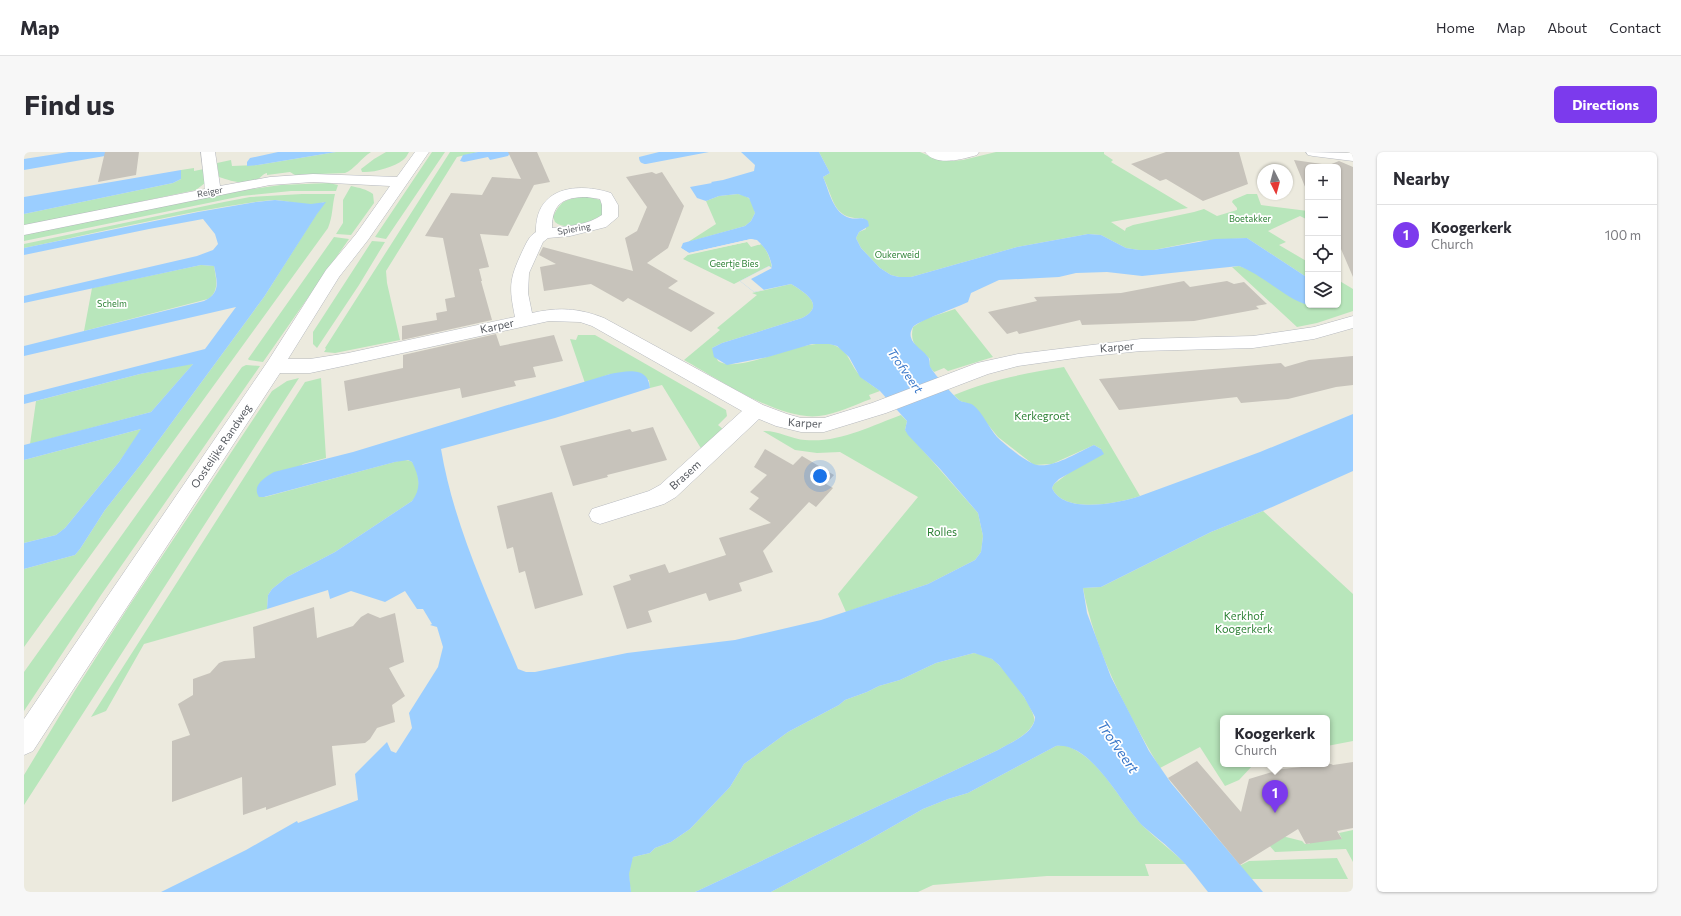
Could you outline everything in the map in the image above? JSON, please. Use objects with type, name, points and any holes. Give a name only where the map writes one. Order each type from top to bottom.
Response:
[{"type":"street","points":[[208,152],[213,192]]},
{"type":"street","name":"Oostelijke Randweg","points":[[24,742],[275,366],[332,274],[362,237],[399,182],[422,152]]},
{"type":"street","points":[[932,152],[936,155],[953,157],[972,152]]},
{"type":"street","points":[[1313,152],[1353,157]]},
{"type":"street","name":"Reiger","points":[[24,230],[270,181],[313,178],[350,178],[399,182]]},
{"type":"street","name":"Spiering","points":[[524,320],[519,293],[521,273],[536,239],[544,234]]},
{"type":"street","name":"Karper","points":[[275,366],[310,366],[348,359],[549,315],[582,316],[598,322],[756,410],[783,422],[801,425],[824,425],[879,408],[984,368],[1082,351],[1141,345],[1253,342],[1314,333],[1353,322]]},
{"type":"street","name":"Brasem","points":[[600,515],[656,498],[668,491],[756,410]]},
{"type":"green space","points":[[336,152],[371,152],[345,173],[295,175],[290,172],[267,175],[267,173],[256,180],[245,182],[236,182],[219,177],[217,163],[231,160],[232,166],[258,165]]},
{"type":"green space","points":[[386,152],[409,152],[399,163],[377,170],[362,172],[361,169]]},
{"type":"green space","points":[[432,152],[445,152],[386,239],[375,237]]},
{"type":"green space","points":[[450,152],[478,152],[457,157],[386,271],[387,283],[400,340],[335,353],[324,352],[326,349],[325,348]]},
{"type":"green space","points":[[819,152],[920,152],[934,158],[951,161],[963,160],[996,152],[1104,152],[1104,154],[1113,160],[1111,162],[1188,208],[1111,222],[1125,231],[1126,228],[1133,225],[1204,209],[1217,216],[1237,210],[1232,202],[1233,200],[1247,194],[1257,194],[1257,200],[1259,200],[1261,205],[1305,211],[1305,218],[1300,216],[1268,231],[1286,242],[1279,245],[1305,260],[1305,276],[1247,238],[1199,241],[1154,250],[1139,250],[1126,248],[1101,235],[1088,234],[1017,247],[911,277],[899,277],[891,275],[880,268],[861,248],[856,238],[859,232],[866,229],[863,218],[853,218],[840,212],[823,177],[830,173]]},
{"type":"green space","points":[[194,168],[194,171],[204,169],[205,183],[196,190],[24,226],[24,214],[173,183],[181,179],[181,170]]},
{"type":"green space","points":[[329,183],[338,185],[336,191],[291,191],[242,196],[24,241],[24,235],[230,192],[281,185]]},
{"type":"green space","points":[[351,186],[373,194],[374,203],[351,235],[336,234],[343,223],[343,200]]},
{"type":"green space","points":[[335,194],[328,228],[24,647],[24,569],[75,555],[80,549],[105,510],[142,463],[264,297],[324,202],[319,204],[301,204],[268,200],[168,217],[24,248],[24,244],[250,197]]},
{"type":"green space","points":[[738,194],[745,196],[752,202],[755,213],[751,221],[745,226],[688,242],[716,224],[706,201],[719,196]]},
{"type":"green space","points":[[586,196],[600,200],[604,210],[602,216],[585,223],[572,226],[560,225],[555,222],[553,217],[562,203],[570,199]]},
{"type":"green space","points":[[334,237],[349,239],[263,362],[249,360],[248,359]]},
{"type":"green space","points":[[372,241],[385,242],[359,285],[317,348],[313,344],[313,332]]},
{"type":"green space","name":"Geertje Bies","points":[[747,242],[751,247],[761,244],[767,252],[772,268],[769,266],[734,284],[683,259],[689,254]]},
{"type":"green space","name":"Schelm","points":[[201,265],[214,266],[216,288],[212,296],[208,299],[84,331],[92,288]]},
{"type":"green space","points":[[1239,266],[1250,270],[1305,303],[1305,308],[1341,308],[1341,282],[1353,289],[1353,311],[1317,323],[1297,327],[1232,267]]},
{"type":"green space","points":[[791,284],[802,291],[811,300],[813,309],[802,318],[722,343],[712,348],[718,361],[729,364],[743,363],[809,345],[824,344],[836,346],[846,354],[859,375],[880,391],[869,395],[871,399],[832,413],[819,416],[803,416],[786,412],[750,397],[684,360],[720,330],[717,328],[757,295],[752,293]]},
{"type":"green space","points":[[955,309],[993,357],[948,371],[944,368],[934,372],[929,366],[930,359],[918,349],[913,342],[913,327],[925,319]]},
{"type":"green space","points":[[578,335],[595,335],[726,410],[727,416],[718,425],[724,430],[702,450],[662,385],[650,388],[649,380],[610,374],[585,383],[570,339],[576,340]]},
{"type":"green space","points":[[194,363],[151,412],[30,444],[36,401],[140,374]]},
{"type":"green space","points":[[246,365],[260,366],[101,595],[24,711],[24,672],[242,367]]},
{"type":"green space","name":"Kerkegroet","points":[[1064,367],[1140,496],[1106,504],[1093,505],[1068,502],[1058,496],[1052,488],[1054,484],[1101,449],[1094,445],[1052,464],[1034,465],[998,437],[972,405],[960,401],[954,395],[994,381]]},
{"type":"green space","points":[[299,378],[24,805],[24,775],[74,692],[129,606],[272,391],[287,381]]},
{"type":"green space","points":[[321,378],[326,458],[303,464],[259,497],[265,497],[402,460],[408,460],[414,464],[419,486],[417,495],[412,501],[335,552],[287,577],[272,589],[268,595],[267,609],[144,644],[106,711],[91,717],[305,382]]},
{"type":"green space","name":"Rolles","points":[[901,415],[907,421],[905,430],[978,513],[983,536],[981,552],[975,560],[928,584],[846,612],[838,594],[918,497],[840,452],[817,453],[795,450],[763,431],[805,440],[830,439],[866,429]]},
{"type":"green space","points":[[141,429],[119,462],[65,528],[56,535],[24,543],[24,460]]},
{"type":"green space","name":"Kerkhof Koogerkerk","points":[[1263,511],[1353,594],[1353,741],[1330,745],[1330,715],[1220,715],[1220,767],[1251,767],[1239,780],[1225,786],[1200,747],[1160,768],[1124,703],[1104,658],[1088,612],[1083,588],[1101,587],[1211,532]]},
{"type":"green space","points":[[974,653],[988,657],[997,663],[1011,679],[1031,708],[1034,716],[1034,722],[1028,731],[1018,739],[998,750],[695,892],[631,892],[629,870],[633,857],[650,853],[655,848],[671,842],[690,829],[730,787],[744,764],[788,732],[839,705],[845,700],[879,686],[900,680],[936,663]]},
{"type":"green space","points":[[1063,745],[1076,750],[1088,759],[1108,780],[1144,827],[1186,864],[1145,864],[1149,876],[1047,876],[933,885],[918,892],[771,892],[867,841],[923,809],[968,793],[1056,746]]},
{"type":"green space","points":[[1251,824],[1270,833],[1302,841],[1305,844],[1310,844],[1307,839],[1342,839],[1339,833],[1353,830],[1353,862],[1346,849],[1275,852]]},
{"type":"green space","points":[[1337,858],[1348,879],[1251,879],[1239,866],[1249,861]]},
{"type":"water","points":[[69,152],[128,152],[24,170],[24,159]]},
{"type":"water","points":[[278,152],[336,152],[247,166],[247,162],[250,158]]},
{"type":"water","points":[[478,152],[511,152],[508,156],[490,160],[488,157],[464,162],[460,161],[463,155]]},
{"type":"water","points":[[659,152],[709,152],[646,164],[640,161],[639,157]]},
{"type":"water","name":"Trofveert","points":[[741,152],[819,152],[830,173],[823,177],[832,201],[839,212],[844,216],[868,221],[869,226],[859,232],[856,238],[861,248],[880,268],[891,275],[899,277],[911,277],[1017,247],[1088,234],[1101,235],[1126,248],[1139,250],[1154,250],[1215,239],[1247,238],[1305,276],[1305,304],[1291,298],[1257,275],[1239,266],[1142,276],[1107,272],[1076,273],[1059,277],[999,280],[971,293],[968,302],[916,325],[913,327],[911,332],[912,340],[928,357],[930,367],[944,385],[959,400],[973,405],[980,412],[997,437],[1028,461],[1037,465],[1051,464],[1094,445],[1101,449],[1104,454],[1059,479],[1054,484],[1052,488],[1058,496],[1068,502],[1093,505],[1131,499],[1260,452],[1353,414],[1353,471],[1263,511],[1211,532],[1101,587],[1083,588],[1087,613],[1111,677],[1149,751],[1171,783],[1263,892],[1208,892],[1182,860],[1144,827],[1135,817],[1094,764],[1082,754],[1069,747],[1056,746],[968,793],[923,809],[867,841],[771,892],[695,892],[998,750],[1026,733],[1034,723],[1035,717],[1024,697],[999,665],[992,659],[974,653],[936,663],[900,680],[879,686],[845,700],[839,705],[788,732],[744,764],[730,787],[690,829],[671,842],[655,848],[650,853],[633,857],[629,874],[631,892],[161,892],[246,850],[297,821],[298,823],[358,800],[355,774],[387,742],[391,751],[396,753],[412,728],[409,713],[438,667],[443,647],[437,627],[430,625],[432,624],[423,609],[417,609],[405,591],[385,602],[351,591],[330,599],[328,590],[267,609],[268,595],[272,589],[287,577],[335,552],[412,501],[418,487],[418,477],[412,462],[408,460],[395,462],[264,497],[259,497],[257,493],[258,485],[274,472],[353,452],[610,374],[630,371],[641,373],[645,376],[650,388],[555,418],[441,449],[454,506],[473,561],[518,669],[526,672],[535,672],[627,653],[735,640],[821,620],[928,584],[975,560],[981,552],[983,536],[978,513],[908,435],[905,430],[907,421],[880,391],[860,377],[849,357],[837,346],[829,344],[812,344],[768,357],[727,365],[714,357],[712,348],[722,343],[802,318],[813,309],[811,300],[802,291],[791,284],[754,292],[740,281],[769,266],[772,267],[766,250],[756,241],[751,239],[689,253],[681,248],[683,243],[745,226],[751,221],[755,213],[749,198],[738,194],[719,196],[706,201],[697,198],[690,187],[712,183],[711,182],[754,171],[755,165]]},
{"type":"water","points":[[181,170],[181,179],[173,183],[24,214],[24,197]]},
{"type":"water","points":[[275,200],[311,204],[326,202],[264,297],[142,463],[105,510],[80,549],[75,555],[24,569],[24,543],[56,535],[65,528],[119,462],[141,429],[24,460],[24,445],[151,412],[193,364],[140,374],[24,404],[24,395],[205,349],[236,307],[24,356],[24,346],[204,301],[213,294],[217,282],[214,266],[201,265],[24,303],[24,296],[197,256],[213,250],[218,244],[215,234],[203,219],[24,255],[24,248],[198,212]]},
{"type":"pier","points":[[751,239],[757,240],[761,244],[759,245],[756,242],[751,241],[688,255],[679,249],[681,248],[689,253]]},
{"type":"pier","points":[[769,266],[772,268],[751,279],[764,290],[754,292],[740,281]]},
{"type":"building","points":[[105,152],[139,152],[136,175],[98,182]]},
{"type":"building","points":[[508,152],[537,152],[550,182],[534,185],[508,236],[480,234],[489,267],[479,269],[492,320],[402,340],[402,326],[437,320],[436,313],[447,311],[445,299],[455,297],[443,238],[425,236],[451,193],[482,195],[492,177],[521,179]]},
{"type":"building","points":[[1166,152],[1239,152],[1248,184],[1203,201],[1166,179],[1160,181],[1131,164]]},
{"type":"building","points":[[1294,160],[1322,164],[1305,164],[1305,187]]},
{"type":"building","points":[[1339,161],[1353,167],[1353,277],[1341,249],[1341,164],[1332,164]]},
{"type":"building","points":[[652,172],[656,174],[662,172],[684,206],[668,248],[647,263],[678,281],[668,288],[715,313],[691,332],[628,298],[623,302],[591,284],[544,291],[540,267],[556,264],[539,255],[543,247],[633,271],[625,238],[637,231],[647,207],[626,177]]},
{"type":"building","points":[[1184,281],[1190,287],[1227,281],[1234,284],[1244,282],[1267,304],[1256,306],[1259,309],[1194,321],[1082,325],[1080,320],[1019,334],[1017,331],[1007,334],[988,312],[1037,301],[1034,297],[1121,293]]},
{"type":"building","points":[[496,334],[500,346],[554,335],[563,361],[533,367],[536,377],[514,381],[516,386],[462,398],[460,388],[348,411],[344,381],[403,368],[403,355]]},
{"type":"building","points":[[1353,356],[1353,385],[1336,387],[1288,399],[1241,403],[1237,397],[1119,410],[1099,379],[1281,363],[1285,367],[1309,360]]},
{"type":"building","points":[[653,427],[667,460],[607,475],[608,477],[573,486],[560,446],[630,429],[632,432]]},
{"type":"building","points":[[765,449],[793,465],[802,456],[834,475],[826,484],[833,488],[816,507],[809,502],[763,551],[773,572],[739,583],[742,591],[709,601],[706,593],[648,611],[652,622],[627,629],[613,586],[631,580],[629,575],[665,564],[669,573],[726,555],[719,538],[771,523],[749,509],[759,498],[750,492],[767,475],[754,467]]},
{"type":"building","points":[[552,492],[583,595],[535,609],[525,571],[519,573],[513,547],[507,549],[497,506]]},
{"type":"building","points":[[314,607],[317,638],[353,626],[361,617],[368,613],[380,618],[395,613],[404,662],[389,668],[405,696],[392,705],[395,722],[377,728],[370,739],[365,743],[332,746],[336,785],[266,810],[266,807],[243,815],[242,777],[172,802],[172,741],[190,735],[178,704],[193,695],[193,679],[210,673],[219,663],[224,661],[255,658],[253,627]]},
{"type":"building","points":[[1197,761],[1241,812],[1249,779],[1282,769],[1330,767],[1330,764],[1353,762],[1353,828],[1337,831],[1342,839],[1306,844],[1298,829],[1240,865],[1168,778]]},
{"type":"place","name":"Koogerkerk","points":[[1275,813]]},
{"type":"park label","name":"Boetakker","points":[[1250,219]]},
{"type":"park label","name":"Oukerweid","points":[[897,255]]}]
